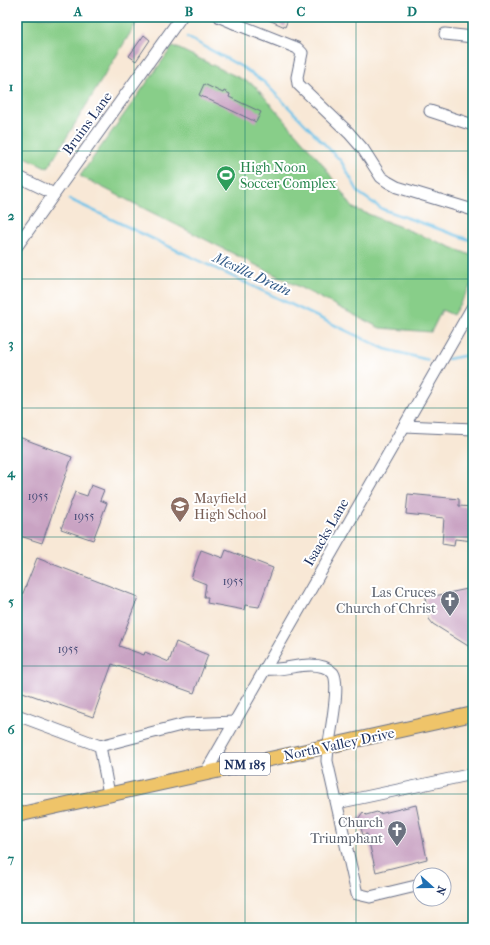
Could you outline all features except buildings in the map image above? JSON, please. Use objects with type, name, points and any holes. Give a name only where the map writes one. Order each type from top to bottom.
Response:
[{"type":"main road","name":"North Valley Drive","points":[[17,816],[206,772],[327,747],[473,714]]},
{"type":"street","name":"Bruins Lane","points":[[17,246],[181,17]]},
{"type":"street","points":[[220,17],[235,20],[296,48],[302,53],[297,77],[298,84],[354,138],[381,177],[397,187],[473,210]]},
{"type":"street","points":[[445,34],[473,37]]},
{"type":"street","points":[[430,110],[473,125]]},
{"type":"street","points":[[17,176],[54,194]]},
{"type":"street","name":"Isaacks Lane","points":[[206,772],[473,306]]},
{"type":"street","points":[[404,426],[473,429]]},
{"type":"street","points":[[265,669],[273,670],[311,665],[327,668],[334,674],[336,685],[335,703],[327,747],[327,761],[357,894],[370,897],[412,887]]},
{"type":"street","points":[[17,714],[100,746],[185,724],[235,722]]},
{"type":"street","points":[[100,746],[109,794]]},
{"type":"street","points":[[337,803],[473,774]]},
{"type":"green space","points":[[17,17],[140,17],[48,168],[17,153]]},
{"type":"green space","name":"High Noon Soccer Complex","points":[[173,46],[254,85],[321,162],[353,208],[473,256],[473,282],[453,315],[442,310],[431,332],[380,328],[80,176]]},
{"type":"waterway","points":[[163,17],[169,22]]},
{"type":"waterway","points":[[187,37],[242,67],[264,82],[341,161],[359,193],[382,209],[473,241]]},
{"type":"waterway","name":"Mesilla Drain","points":[[69,199],[385,349],[428,360]]},
{"type":"waterway","name":"Mesilla Drain","points":[[448,359],[473,354]]},
{"type":"place","name":"High Noon Soccer Complex","points":[[226,192]]},
{"type":"place","name":"Mayfield High School","points":[[180,523]]},
{"type":"place","name":"Las Cruces Church of Christ","points":[[450,617]]},
{"type":"place","name":"Church Triumphant","points":[[397,847]]}]
